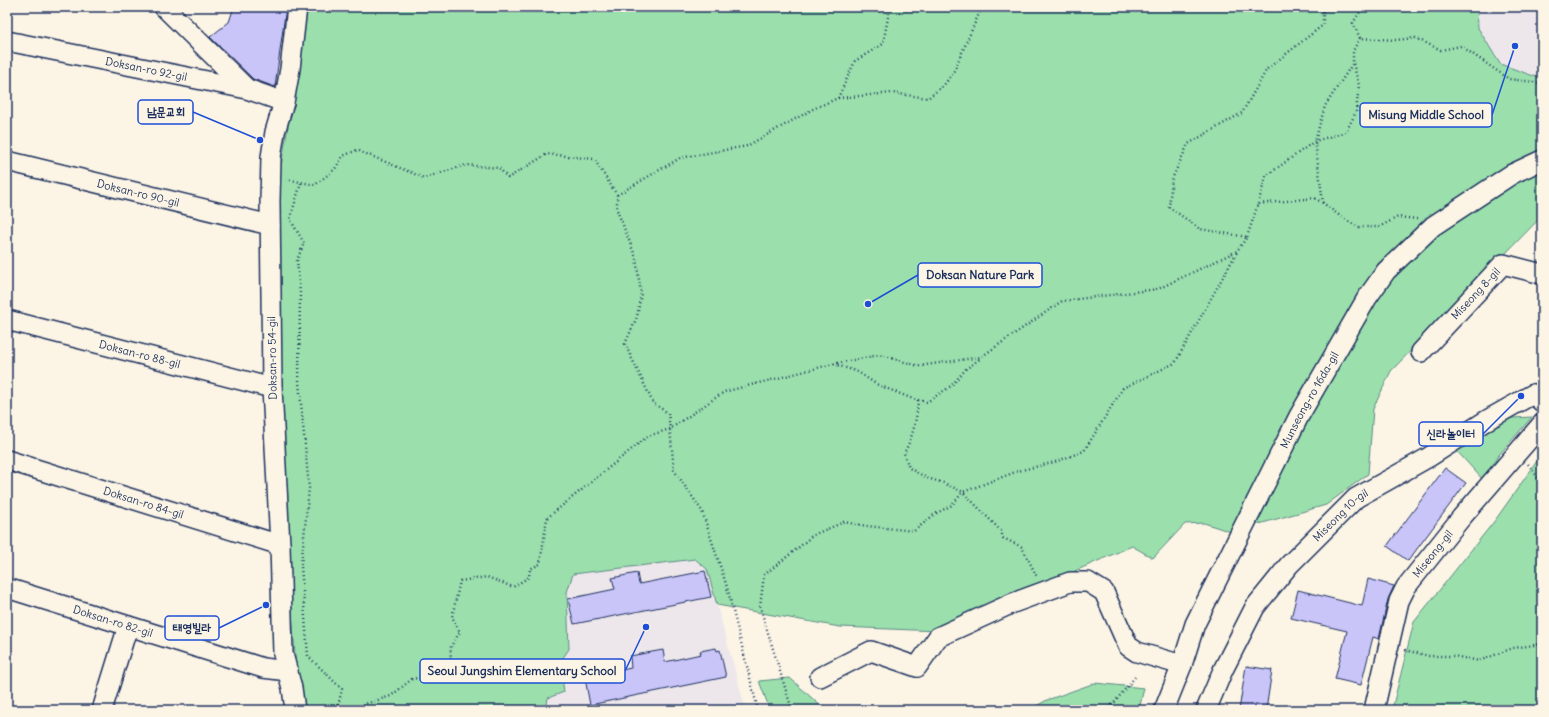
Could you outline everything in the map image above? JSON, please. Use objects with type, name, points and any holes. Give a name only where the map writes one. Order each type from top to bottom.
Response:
[{"type":"street","points":[[164,7],[182,15],[247,89]]},
{"type":"street","name":"Doksan-ro 54-gil","points":[[295,710],[288,671],[283,654],[280,545],[272,388],[270,174],[275,132],[284,102],[290,69],[297,7]]},
{"type":"street","name":"Doksan-ro 92-gil","points":[[7,41],[247,89],[284,102]]},
{"type":"street","name":"Munseong-ro 16da-gil","points":[[1164,710],[1182,664],[1195,624],[1307,402],[1367,298],[1386,271],[1430,230],[1512,174],[1542,160]]},
{"type":"street","name":"Doksan-ro 90-gil","points":[[7,161],[270,224]]},
{"type":"street","name":"Miseong 8-gil","points":[[1421,352],[1503,264],[1542,274]]},
{"type":"street","name":"Doksan-ro 88-gil","points":[[7,320],[272,388]]},
{"type":"street","name":"Miseong 10-gil","points":[[1206,710],[1223,670],[1255,607],[1289,565],[1356,498],[1429,457],[1486,420],[1539,394]]},
{"type":"street","name":"Miseong-gil","points":[[1374,710],[1399,601],[1406,587],[1461,518],[1542,424]]},
{"type":"street","name":"Doksan-ro 84-gil","points":[[7,460],[280,545]]},
{"type":"street","points":[[820,677],[871,651],[917,667],[938,636],[1013,603],[1070,582],[1088,582],[1104,592],[1128,646],[1137,652],[1182,664]]},
{"type":"street","name":"Doksan-ro 82-gil","points":[[7,588],[262,668],[288,671]]},
{"type":"street","points":[[102,710],[128,626]]},
{"type":"path","points":[[838,98],[855,61],[883,44],[890,7]]},
{"type":"path","points":[[617,195],[680,158],[747,146],[812,109],[838,98],[892,93],[928,98],[944,85],[953,73],[983,7]]},
{"type":"path","points":[[1040,7],[1045,9],[1046,7]]},
{"type":"path","points":[[1247,237],[1200,229],[1169,207],[1172,179],[1188,144],[1242,113],[1268,69],[1323,25],[1323,7]]},
{"type":"path","points":[[1360,38],[1353,23],[1364,7]]},
{"type":"path","points":[[792,710],[760,607],[764,575],[813,535],[844,522],[914,531],[935,514],[952,505],[963,492],[1018,471],[1055,462],[1084,451],[1124,388],[1175,363],[1237,251],[1247,237],[1266,176],[1315,141],[1346,132],[1356,112],[1359,85],[1353,63],[1353,51],[1360,38]]},
{"type":"path","points":[[1360,38],[1396,40],[1415,38],[1441,50],[1461,46],[1509,79],[1542,83]]},
{"type":"path","points":[[1323,203],[1315,141],[1325,106],[1353,63]]},
{"type":"path","points":[[270,174],[301,183],[315,185],[335,169],[343,156],[357,150],[424,178],[466,165],[499,168],[508,178],[547,154],[594,159],[617,195],[617,210],[636,258],[641,294],[637,317],[625,344],[654,403],[668,413],[674,470],[702,511],[727,587],[758,710]]},
{"type":"path","points":[[301,183],[290,219],[304,243],[297,260],[300,293],[299,382],[309,488],[301,566],[308,656],[342,689],[337,710]]},
{"type":"path","points":[[1258,204],[1314,198],[1358,227],[1379,227],[1398,217],[1418,219],[1430,230]]},
{"type":"path","points":[[833,364],[858,372],[876,384],[913,399],[927,402],[951,386],[966,369],[981,357],[1062,301],[1158,289],[1237,251]]},
{"type":"path","points":[[360,710],[365,704],[391,696],[412,679],[450,672],[451,646],[460,632],[452,617],[460,581],[487,577],[513,587],[529,577],[530,569],[540,564],[547,518],[648,436],[670,429],[724,392],[833,364],[879,355],[919,366],[981,357]]},
{"type":"path","points":[[918,400],[918,418],[912,430],[910,442],[904,453],[909,468],[927,478],[944,483],[963,492],[1002,531],[1003,538],[1022,546],[1044,592]]},
{"type":"path","points":[[1518,452],[1542,483]]},
{"type":"path","points":[[1388,646],[1429,656],[1454,656],[1479,661],[1513,648],[1542,644]]},
{"type":"path","points":[[1105,710],[1114,703],[1135,678]]},
{"type":"shaded area","points":[[1477,7],[1542,7],[1542,79],[1500,64],[1478,28]]},
{"type":"shaded area","points":[[695,559],[707,569],[746,710],[546,710],[548,698],[564,692],[560,661],[569,649],[567,592],[573,574]]},
{"type":"green space","points":[[303,7],[1477,7],[1478,28],[1500,64],[1542,79],[1542,216],[1391,371],[1373,409],[1368,474],[1326,505],[1231,532],[1204,523],[1185,524],[1153,558],[1132,546],[938,631],[840,627],[717,605],[707,569],[695,559],[573,574],[567,592],[569,649],[560,662],[564,692],[548,698],[546,710],[303,710],[296,670],[281,447],[278,225],[281,166],[300,59]]},
{"type":"green space","points":[[1532,417],[1498,456],[1484,481],[1455,449],[1478,431],[1512,418]]},
{"type":"green space","points":[[1542,454],[1542,710],[1392,709],[1414,622],[1496,519]]},
{"type":"green space","points":[[790,678],[825,710],[770,710],[759,681]]},
{"type":"green space","points":[[1095,683],[1144,688],[1139,710],[1029,710],[1047,700]]},
{"type":"building","points":[[234,7],[286,7],[275,87],[253,79],[210,37],[229,22]]},
{"type":"building","points":[[1445,468],[1466,483],[1408,561],[1387,546]]},
{"type":"building","points":[[705,571],[711,597],[574,624],[568,599],[615,589],[612,578],[637,573],[639,584]]},
{"type":"building","points":[[1368,579],[1394,586],[1388,599],[1379,639],[1373,637],[1361,685],[1335,679],[1347,631],[1291,618],[1298,590],[1362,606]]},
{"type":"building","points":[[716,648],[717,651],[720,650],[726,677],[590,705],[585,678],[631,668],[630,656],[663,650],[665,662],[701,654],[700,651]]},
{"type":"building","points":[[1246,666],[1272,670],[1266,710],[1239,710]]},
{"type":"place","name":"Misung Middle School","points":[[1515,46]]},
{"type":"place","name":"남문교회","points":[[260,140]]},
{"type":"place","name":"Doksan Nature Park","points":[[868,304]]},
{"type":"place","name":"신라놀이터","points":[[1521,396]]},
{"type":"place","name":"태영빌라","points":[[266,605]]},
{"type":"place","name":"Seoul Jungshim Elementary School","points":[[646,627]]}]
